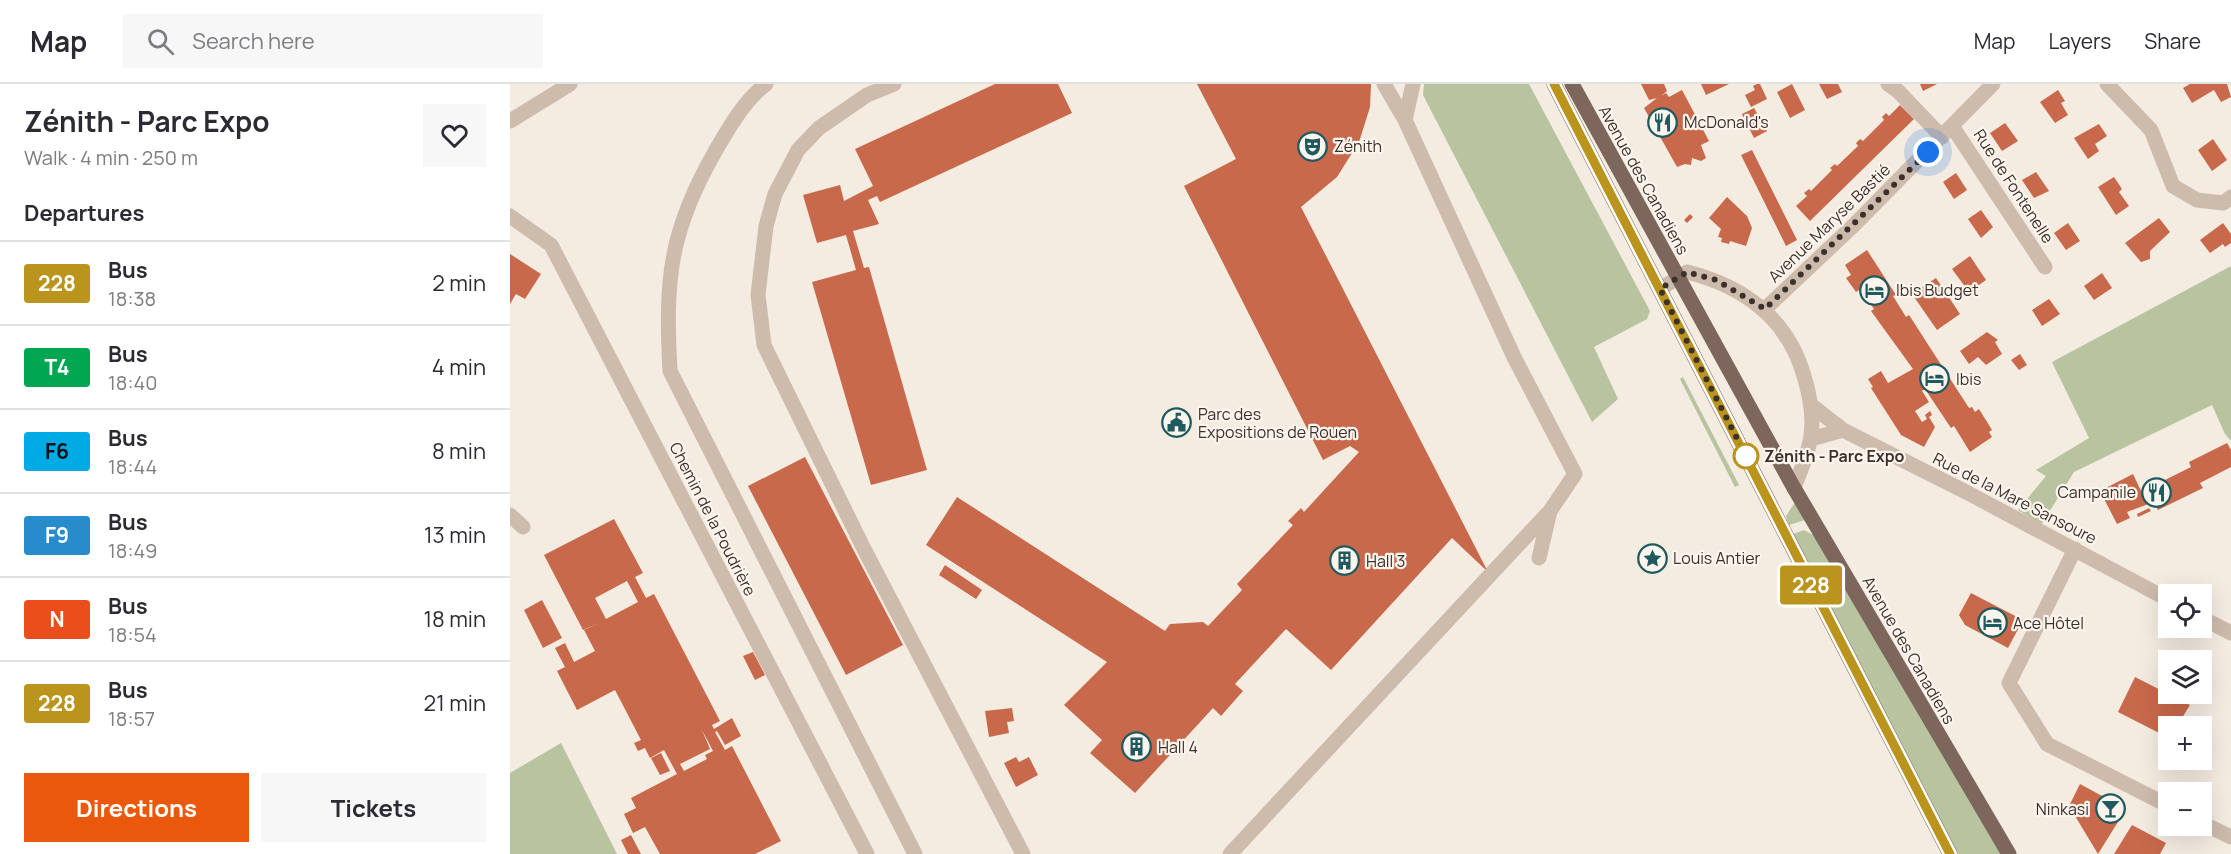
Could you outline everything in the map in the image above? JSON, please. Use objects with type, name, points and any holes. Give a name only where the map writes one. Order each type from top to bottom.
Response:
[{"type":"main road","name":"Avenue des Canadiens","points":[[1554,84],[1950,854]]},
{"type":"main road","name":"Avenue des Canadiens","points":[[1572,84],[1794,488],[2009,854]]},
{"type":"street","points":[[510,121],[570,84]]},
{"type":"street","points":[[766,84],[734,119],[685,210],[670,262],[667,315],[670,371],[915,854]]},
{"type":"street","points":[[894,84],[867,95],[819,128],[798,150],[775,194],[766,226],[758,295],[764,345],[863,547],[1023,854]]},
{"type":"street","points":[[1230,854],[1550,511],[1575,474],[1514,357],[1406,120],[1384,84]]},
{"type":"street","points":[[1406,120],[1413,84]]},
{"type":"street","name":"Rue de Fontenelle","points":[[1887,84],[1947,131],[2045,267]]},
{"type":"street","name":"Avenue Maryse Bastié","points":[[1765,309],[1993,84]]},
{"type":"street","points":[[2107,84],[2151,130],[2173,186],[2197,200],[2223,202],[2231,197]]},
{"type":"street","name":"Chemin de la Poudrière","points":[[510,216],[551,245],[867,854]]},
{"type":"street","points":[[1660,289],[1687,272],[1716,280],[1765,309],[1797,353],[1813,418],[1811,439],[1794,488]]},
{"type":"street","name":"Rue de la Mare Sansoure","points":[[1810,405],[1843,430],[2158,594]]},
{"type":"street","points":[[1811,439],[1843,430]]},
{"type":"street","points":[[1539,558],[1550,511]]},
{"type":"street","points":[[510,515],[523,527]]},
{"type":"street","points":[[2075,549],[2009,682],[2048,744],[2158,800]]},
{"type":"street","points":[[2212,623],[2231,633]]},
{"type":"street","points":[[2212,828],[2231,837]]},
{"type":"green space","points":[[1424,84],[1529,84],[1650,311],[1647,319],[1594,347],[1618,399],[1592,422],[1423,95]]},
{"type":"green space","points":[[2231,266],[2231,441],[2225,434],[2212,405],[2074,472],[2041,525],[2018,510],[2046,476],[2036,470],[2089,438],[2052,362]]},
{"type":"green space","points":[[1683,377],[1739,485],[1735,487],[1680,379]]},
{"type":"green space","points":[[1797,499],[1811,518],[1789,525],[1786,516]]},
{"type":"green space","points":[[1804,530],[1815,536],[2003,854],[1958,854],[1793,534]]},
{"type":"green space","points":[[561,743],[617,854],[510,854],[510,773]]},
{"type":"building","points":[[995,84],[1058,84],[1072,113],[880,202],[877,196],[868,200],[879,224],[853,231],[864,268],[869,267],[927,470],[871,485],[812,282],[856,270],[846,235],[817,243],[803,195],[840,185],[844,201],[873,186],[855,149]]},
{"type":"building","points":[[1197,84],[1371,84],[1370,107],[1359,142],[1337,177],[1301,207],[1488,572],[1452,538],[1331,670],[1286,629],[1235,684],[1243,691],[1221,716],[1213,708],[1135,793],[1090,753],[1102,740],[1064,705],[1107,662],[926,545],[957,497],[1165,631],[1170,624],[1203,622],[1208,626],[1242,590],[1237,584],[1293,525],[1288,521],[1301,508],[1304,512],[1359,452],[1350,446],[1323,460],[1184,186],[1236,159]]},
{"type":"building","points":[[1641,84],[1664,84],[1667,91],[1661,96],[1666,93],[1669,97],[1682,90],[1709,141],[1701,145],[1706,158],[1701,161],[1692,158],[1691,165],[1685,164],[1677,167],[1644,108],[1657,98],[1649,100]]},
{"type":"building","points":[[1701,84],[1729,84],[1706,95]]},
{"type":"building","points":[[1760,84],[1767,99],[1751,107],[1745,95],[1755,90],[1753,86]]},
{"type":"building","points":[[1792,84],[1805,110],[1790,118],[1777,92]]},
{"type":"building","points":[[1819,84],[1838,84],[1842,92],[1827,99]]},
{"type":"building","points":[[1920,84],[1937,84],[1923,91]]},
{"type":"building","points":[[2190,84],[2227,84],[2231,97],[2221,102],[2214,90],[2192,103],[2183,88]]},
{"type":"building","points":[[2058,90],[2065,101],[2061,103],[2068,115],[2055,123],[2040,102]]},
{"type":"building","points":[[1900,105],[1914,119],[1810,221],[1796,206],[1807,196],[1804,193],[1809,189],[1811,191],[1832,170],[1830,168],[1835,164],[1837,166],[1858,146],[1856,143],[1860,139],[1863,141],[1884,120],[1882,117],[1886,113],[1889,116]]},
{"type":"building","points":[[1754,108],[1767,131],[1754,138],[1742,114]]},
{"type":"building","points":[[2005,123],[2018,141],[2002,151],[1990,133]]},
{"type":"building","points":[[2099,124],[2107,136],[2095,144],[2099,151],[2088,159],[2074,138]]},
{"type":"building","points":[[2213,139],[2227,160],[2212,171],[2198,150]]},
{"type":"building","points":[[1752,150],[1797,240],[1786,246],[1741,155]]},
{"type":"building","points":[[2036,172],[2049,191],[2034,198],[2022,180]]},
{"type":"building","points":[[1956,173],[1967,190],[1954,199],[1943,182]]},
{"type":"building","points":[[2114,177],[2122,189],[2119,192],[2129,206],[2116,215],[2098,187]]},
{"type":"building","points":[[1727,197],[1747,216],[1752,228],[1746,246],[1730,241],[1729,244],[1721,242],[1722,238],[1718,237],[1721,229],[1709,218]]},
{"type":"building","points":[[1981,210],[1993,227],[1981,238],[1968,219]]},
{"type":"building","points":[[1690,214],[1693,217],[1687,223],[1684,220]]},
{"type":"building","points":[[2159,218],[2170,232],[2150,251],[2150,259],[2141,262],[2125,243]]},
{"type":"building","points":[[2068,223],[2080,241],[2066,250],[2054,233]]},
{"type":"building","points":[[2223,223],[2231,234],[2231,243],[2225,247],[2223,244],[2210,253],[2200,240]]},
{"type":"building","points":[[1867,250],[1896,295],[1893,296],[1906,317],[1909,315],[1969,408],[1972,407],[1975,412],[1979,409],[1992,430],[1989,432],[1992,437],[1970,452],[1954,426],[1951,428],[1925,389],[1922,391],[1929,402],[1915,411],[1922,422],[1927,419],[1925,415],[1930,411],[1932,415],[1929,417],[1935,427],[1924,447],[1901,435],[1871,388],[1873,387],[1868,379],[1881,371],[1888,383],[1913,369],[1871,311],[1874,309],[1861,289],[1856,292],[1846,278],[1851,275],[1845,265]]},
{"type":"building","points":[[510,254],[541,274],[525,299],[516,294],[510,304]]},
{"type":"building","points":[[1970,256],[1986,280],[1969,292],[1952,269]]},
{"type":"building","points":[[2102,273],[2112,288],[2094,300],[2084,286]]},
{"type":"building","points":[[1936,278],[1960,314],[1937,330],[1912,294]]},
{"type":"building","points":[[2049,299],[2060,314],[2042,326],[2032,310]]},
{"type":"building","points":[[1987,332],[1998,340],[1995,342],[2002,354],[1986,365],[1978,357],[1969,364],[1960,351]]},
{"type":"building","points":[[2020,354],[2027,365],[2019,370],[2011,360]]},
{"type":"building","points":[[2227,443],[2231,450],[2231,467],[2200,483],[2203,488],[2158,510],[2147,489],[2191,467],[2189,462]]},
{"type":"building","points":[[805,457],[903,645],[846,675],[748,486]]},
{"type":"building","points":[[2133,474],[2142,493],[2145,491],[2151,503],[2127,512],[2130,518],[2117,524],[2100,491]]},
{"type":"building","points":[[2149,508],[2151,511],[2138,517],[2137,514]]},
{"type":"building","points":[[614,519],[643,573],[635,577],[646,598],[654,594],[720,721],[712,725],[714,729],[732,718],[741,736],[725,745],[717,731],[715,732],[725,750],[732,746],[781,841],[755,854],[660,854],[645,827],[633,833],[624,814],[636,808],[631,798],[677,774],[664,750],[650,758],[645,748],[638,751],[634,743],[641,740],[615,690],[577,710],[557,671],[565,667],[555,648],[565,643],[574,662],[595,651],[584,630],[599,623],[583,630],[544,555]],"holes":[[[627,581],[638,602],[606,619],[595,598]],[[702,730],[713,751],[705,755],[707,759],[684,771],[680,764],[710,749]]]},
{"type":"building","points":[[945,565],[982,590],[976,599],[939,575]]},
{"type":"building","name":"Ace Hôtel","points":[[1971,593],[2023,620],[2008,648],[1965,625],[1959,615]]},
{"type":"building","points":[[542,600],[562,638],[543,648],[524,610]]},
{"type":"building","points":[[753,652],[765,675],[755,680],[743,656]]},
{"type":"building","points":[[2135,677],[2158,689],[2158,704],[2190,705],[2183,716],[2158,716],[2158,732],[2118,712]]},
{"type":"building","points":[[1012,708],[1014,721],[1007,722],[1009,733],[989,737],[985,711]]},
{"type":"building","points":[[661,753],[670,771],[660,775],[651,758]]},
{"type":"building","points":[[1016,757],[1019,762],[1029,757],[1038,775],[1016,787],[1004,763]]},
{"type":"building","points":[[2080,784],[2126,809],[2098,854],[2069,806]]},
{"type":"building","points":[[2132,825],[2166,843],[2160,854],[2114,854]]},
{"type":"building","points":[[631,835],[641,854],[628,854],[621,840]]},
{"type":"bus line","name":"228","points":[[1554,84],[1950,854]]},
{"type":"place","name":"McDonald's","points":[[1663,122]]},
{"type":"place","name":"Zénith","points":[[1313,146]]},
{"type":"place","name":"Ibis Budget","points":[[1875,290]]},
{"type":"place","name":"Ibis","points":[[1935,379]]},
{"type":"place","name":"Parc des Expositions de Rouen","points":[[1177,423]]},
{"type":"place","name":"Zénith - Parc Expo","points":[[1746,456]]},
{"type":"place","name":"Campanile","points":[[2157,492]]},
{"type":"place","name":"Louis Antier","points":[[1652,558]]},
{"type":"place","name":"Hall 3","points":[[1345,561]]},
{"type":"place","name":"Ace Hôtel","points":[[1992,623]]},
{"type":"place","name":"Hall 4","points":[[1137,747]]},
{"type":"place","name":"Ninkasi","points":[[2110,809]]},
{"type":"route","points":[[1746,456],[1660,289],[1687,272],[1716,280],[1765,309],[1821,258],[1928,152]]}]
